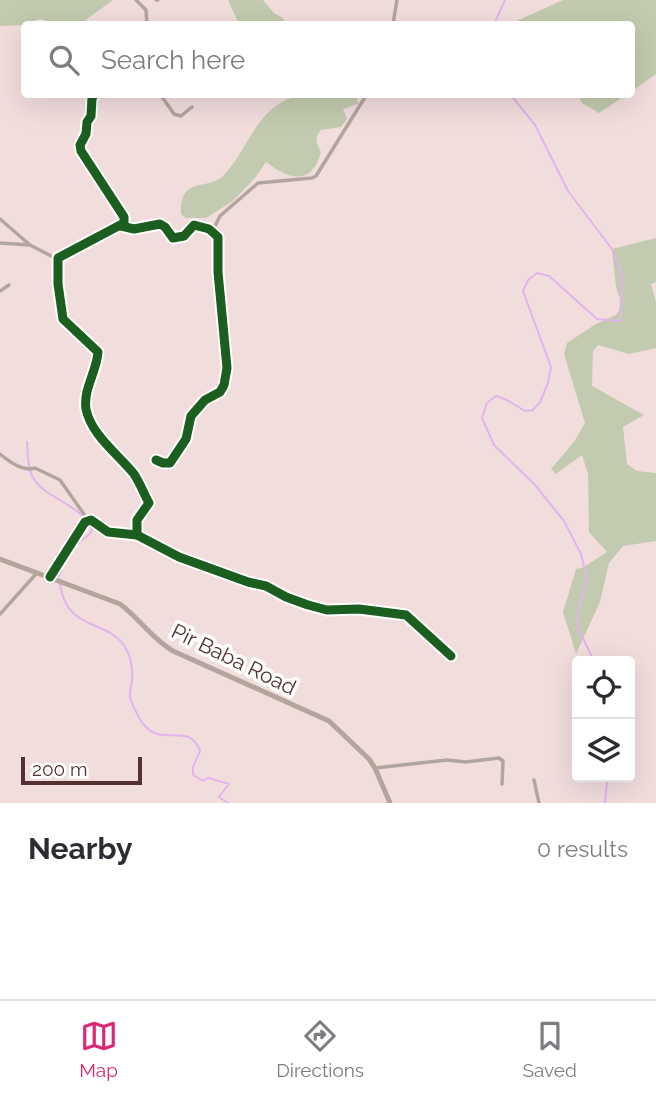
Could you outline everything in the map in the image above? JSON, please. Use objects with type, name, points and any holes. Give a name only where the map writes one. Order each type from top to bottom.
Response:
[{"type":"main road","name":"Pir Baba Road","points":[[0,559],[120,604],[173,651],[329,721],[375,768],[390,803]]},
{"type":"street","points":[[136,0],[146,10],[148,21]]},
{"type":"street","points":[[394,21],[397,0]]},
{"type":"street","points":[[92,98],[91,116],[80,145],[81,151],[124,217],[121,226]]},
{"type":"street","points":[[163,98],[174,114],[181,116],[192,107]]},
{"type":"street","points":[[212,232],[229,206],[258,183],[316,176],[365,98]]},
{"type":"street","points":[[0,219],[30,245],[58,259]]},
{"type":"street","points":[[58,259],[121,226],[134,229],[160,224],[173,238],[184,236],[194,225],[202,225],[218,237],[218,272],[227,369],[224,385],[191,416],[186,439],[170,463],[156,460]]},
{"type":"street","points":[[0,243],[30,245]]},
{"type":"street","points":[[58,259],[58,285],[63,319],[98,352],[98,361],[87,392],[86,408],[90,421],[135,476],[149,503],[137,520],[137,535]]},
{"type":"street","points":[[0,292],[9,285]]},
{"type":"street","points":[[0,454],[28,470],[35,468],[60,480],[88,520],[108,532],[137,535],[179,557],[266,586],[308,605],[327,610],[359,609],[406,615],[451,656]]},
{"type":"street","points":[[50,577],[88,520]]},
{"type":"street","points":[[0,614],[37,572]]},
{"type":"street","points":[[375,768],[447,760],[466,762],[499,758],[503,761],[502,784]]},
{"type":"street","points":[[534,780],[539,803]]},
{"type":"green space","points":[[0,0],[113,0],[86,21],[40,19],[21,21],[21,25],[0,26]]},
{"type":"green space","points":[[228,0],[263,0],[284,21],[238,21]]},
{"type":"green space","points":[[563,0],[656,0],[656,74],[635,89],[635,21],[517,21]]},
{"type":"green space","points":[[291,98],[357,98],[358,104],[343,109],[347,119],[341,127],[321,130],[317,135],[316,140],[321,152],[317,163],[306,175],[291,176],[266,162],[233,201],[206,218],[185,218],[181,214],[185,193],[224,175],[260,121],[279,104]]},
{"type":"green space","points":[[580,98],[622,98],[599,113],[582,103]]},
{"type":"green space","points":[[656,238],[656,282],[651,284],[656,302],[656,348],[629,354],[598,345],[593,351],[592,386],[644,415],[623,427],[627,464],[637,471],[656,473],[656,541],[623,546],[609,563],[600,602],[576,654],[563,612],[576,569],[607,552],[589,532],[588,474],[582,455],[556,474],[551,469],[574,442],[585,423],[564,354],[567,343],[596,324],[616,315],[622,305],[616,287],[612,249]]},
{"type":"waterway","points":[[495,21],[505,0]]},
{"type":"waterway","points":[[513,98],[535,125],[568,191],[612,249],[622,274],[620,321],[597,319],[549,276],[537,273],[528,280],[523,291],[551,367],[548,383],[540,402],[533,410],[525,411],[496,396],[487,403],[482,418],[494,445],[535,485],[564,521],[581,554],[587,579],[577,626],[592,656]]},
{"type":"waterway","points":[[27,442],[29,468],[37,483],[85,519]]},
{"type":"waterway","points":[[71,548],[90,534],[92,529],[88,524]]},
{"type":"waterway","points":[[59,577],[66,556]]},
{"type":"waterway","points":[[60,584],[64,599],[78,617],[116,637],[124,645],[132,667],[130,697],[143,724],[160,735],[183,735],[195,742],[200,751],[193,767],[193,775],[203,781],[208,778],[229,784],[219,797],[228,803]]},
{"type":"waterway","points":[[605,803],[607,782]]},
{"type":"cycle path","points":[[92,98],[91,116],[80,145],[81,151],[124,217],[124,223],[58,258],[58,284],[63,319],[98,352],[86,394],[89,418],[99,436],[134,474],[149,503],[137,520],[137,535]]},
{"type":"cycle path","points":[[121,226],[134,229],[160,224],[173,238],[184,236],[194,225],[209,229],[218,237],[218,272],[227,368],[224,385],[220,392],[205,400],[191,416],[186,439],[170,463],[156,460]]},
{"type":"cycle path","points":[[50,577],[85,522],[91,520],[108,532],[137,535],[179,557],[266,586],[308,605],[327,610],[359,609],[406,615],[451,656]]}]
